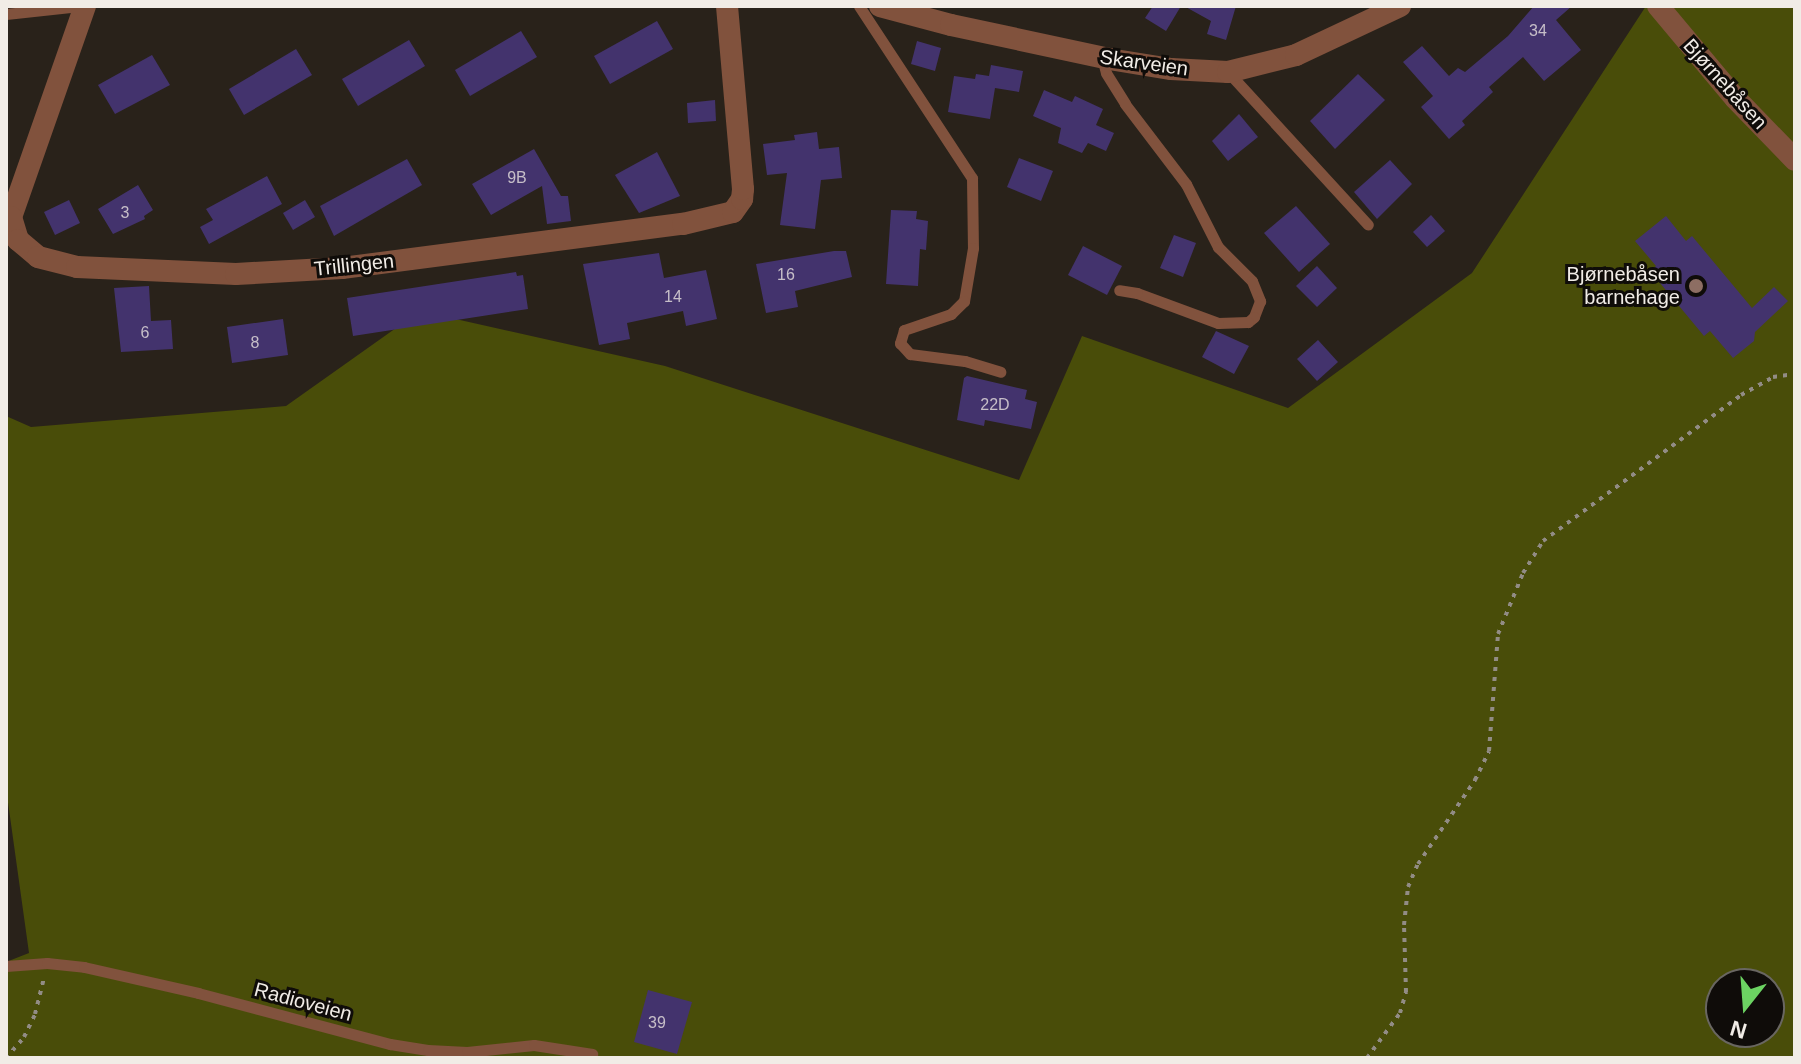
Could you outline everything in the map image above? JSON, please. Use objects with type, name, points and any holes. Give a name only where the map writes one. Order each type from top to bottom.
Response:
[{"type":"street","name":"Trillingen","points":[[82,6],[11,217],[18,240],[38,257],[77,267],[236,274],[342,268],[683,224],[733,212],[742,199],[743,189],[727,6]]},
{"type":"street","name":"Skarveien","points":[[880,6],[951,25],[1102,57],[1171,69],[1228,72],[1296,55],[1400,6]]},
{"type":"street","name":"Bjørnebåsen","points":[[1658,6],[1735,98],[1795,160]]},
{"type":"lane","points":[[6,14],[82,6]]},
{"type":"lane","points":[[859,6],[972,178],[973,248],[964,301],[951,314],[904,330],[900,343],[910,354],[965,361],[1000,372]]},
{"type":"lane","points":[[1102,57],[1106,73],[1125,104],[1186,184],[1218,247],[1252,281],[1260,301],[1254,317],[1248,322],[1218,323],[1137,293],[1119,290]]},
{"type":"lane","points":[[1228,72],[1368,225]]},
{"type":"lane","name":"Radioveien","points":[[6,966],[47,963],[84,967],[198,993],[390,1044],[467,1052],[534,1045],[592,1054]]},
{"type":"path","points":[[1367,1058],[1400,1013],[1406,992],[1404,925],[1408,887],[1418,864],[1475,780],[1489,751],[1498,634],[1523,573],[1543,541],[1741,395],[1773,377],[1795,374]]},
{"type":"path","points":[[6,1058],[24,1037],[35,1014],[47,963]]},
{"type":"shaded area","points":[[1646,6],[1795,6],[1795,1058],[6,1058],[6,962],[29,953],[6,788],[6,416],[31,427],[286,406],[420,311],[665,366],[1019,480],[1082,336],[1288,408],[1472,273]]},
{"type":"building","points":[[1153,6],[1181,6],[1166,31],[1145,18]]},
{"type":"building","points":[[1184,6],[1236,6],[1226,40],[1207,34],[1211,21]]},
{"type":"building","points":[[1534,6],[1572,6],[1556,20],[1581,50],[1544,81],[1523,57],[1489,87],[1493,92],[1462,121],[1465,125],[1449,139],[1421,107],[1433,96],[1403,62],[1422,46],[1449,76],[1458,68],[1465,72],[1508,36]]},
{"type":"building","points":[[657,21],[673,49],[610,84],[594,56]]},
{"type":"building","points":[[521,31],[537,57],[470,96],[455,70]]},
{"type":"building","points":[[409,40],[425,66],[358,106],[342,79]]},
{"type":"building","points":[[917,41],[941,48],[935,71],[911,64]]},
{"type":"building","points":[[296,49],[312,75],[244,115],[229,89]]},
{"type":"building","points":[[152,55],[170,85],[115,114],[98,85]]},
{"type":"building","points":[[991,65],[1023,71],[1019,92],[995,88],[990,119],[948,112],[954,76],[975,79],[976,74],[989,76]]},
{"type":"building","points":[[1358,74],[1385,100],[1335,149],[1310,121]]},
{"type":"building","points":[[1044,90],[1072,102],[1075,96],[1103,109],[1096,125],[1114,133],[1106,151],[1088,143],[1082,153],[1058,143],[1061,128],[1033,116]]},
{"type":"building","points":[[715,100],[716,121],[688,123],[687,103]]},
{"type":"building","points":[[1239,114],[1258,137],[1228,161],[1212,141]]},
{"type":"building","points":[[817,132],[819,149],[839,147],[842,178],[821,180],[815,229],[780,225],[787,173],[767,175],[763,144],[795,140],[794,135]]},
{"type":"building","points":[[534,149],[561,196],[568,196],[571,221],[547,224],[542,186],[491,215],[472,184]]},
{"type":"building","points":[[657,152],[680,196],[639,213],[615,175]]},
{"type":"building","points":[[1019,158],[1053,171],[1041,201],[1007,187]]},
{"type":"building","points":[[407,159],[422,185],[334,236],[320,206]]},
{"type":"building","points":[[1390,160],[1412,184],[1377,219],[1354,192]]},
{"type":"building","points":[[267,176],[282,204],[209,244],[200,227],[213,220],[206,209]]},
{"type":"building","points":[[138,185],[153,210],[144,216],[145,219],[113,234],[98,209]]},
{"type":"building","points":[[69,200],[80,223],[55,235],[44,212]]},
{"type":"building","points":[[305,200],[315,217],[293,230],[283,213]]},
{"type":"building","points":[[1296,206],[1330,244],[1299,272],[1264,233]]},
{"type":"building","points":[[891,210],[917,211],[916,219],[928,221],[926,250],[920,249],[918,286],[886,284]]},
{"type":"building","points":[[1431,215],[1445,231],[1427,247],[1413,232]]},
{"type":"building","points":[[1666,216],[1686,241],[1692,236],[1752,308],[1774,287],[1788,301],[1755,332],[1754,341],[1733,358],[1710,331],[1704,336],[1650,271],[1656,266],[1635,241]]},
{"type":"building","points":[[1174,235],[1196,243],[1183,277],[1160,268]]},
{"type":"building","points":[[1083,246],[1122,266],[1107,295],[1068,275]]},
{"type":"building","points":[[846,251],[852,277],[795,291],[798,307],[766,313],[756,264]]},
{"type":"building","points":[[659,253],[664,278],[706,270],[717,319],[686,326],[683,311],[627,323],[630,339],[599,345],[583,264]]},
{"type":"building","points":[[1317,266],[1337,288],[1317,307],[1296,286]]},
{"type":"building","points":[[516,272],[517,276],[523,275],[528,309],[353,336],[347,298]]},
{"type":"building","points":[[149,286],[151,321],[171,320],[173,349],[121,352],[114,288]]},
{"type":"building","points":[[283,319],[288,355],[232,363],[227,327]]},
{"type":"building","points":[[1216,331],[1249,346],[1234,374],[1202,357]]},
{"type":"building","points":[[1318,340],[1338,362],[1317,381],[1297,359]]},
{"type":"building","points":[[967,376],[1027,390],[1025,399],[1037,402],[1031,429],[985,420],[984,426],[957,420],[964,378]]},
{"type":"building","points":[[648,990],[692,1002],[677,1054],[634,1042]]},
{"type":"place","name":"Bjørnebåsen barnehage","points":[[1696,286]]}]
